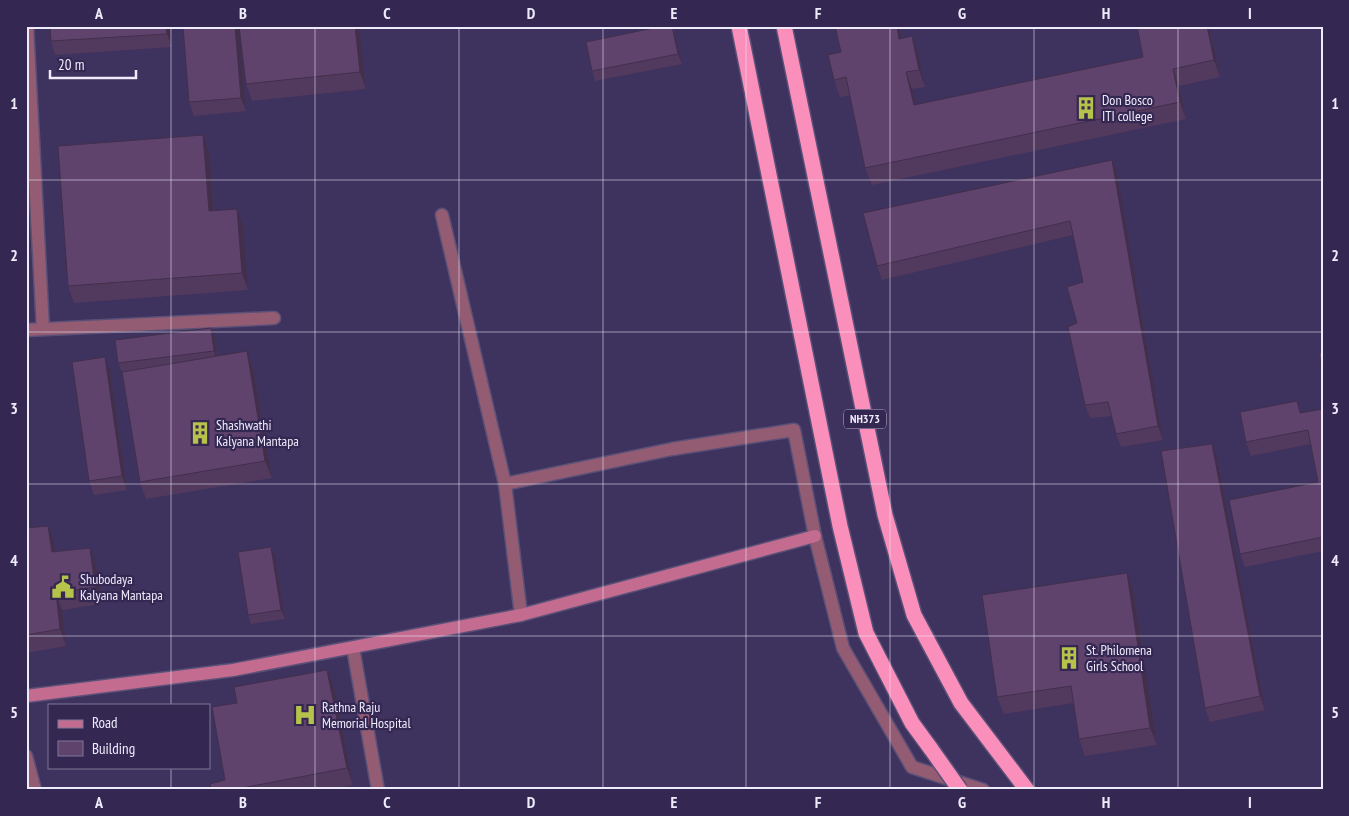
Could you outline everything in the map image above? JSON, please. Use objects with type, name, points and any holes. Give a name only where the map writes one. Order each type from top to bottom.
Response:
[{"type":"highway","points":[[739,26],[840,526],[866,633],[912,723],[960,790]]},
{"type":"highway","name":"NH373","points":[[784,26],[885,515],[914,615],[962,703],[1024,786]]},
{"type":"street","points":[[27,26],[43,329]]},
{"type":"street","points":[[442,215],[505,484],[521,615]]},
{"type":"street","points":[[26,330],[274,318]]},
{"type":"street","points":[[505,484],[672,449],[794,430],[815,536],[843,648],[912,767],[983,790]]},
{"type":"street","points":[[26,696],[233,670],[521,615],[815,536]]},
{"type":"street","points":[[354,648],[378,790]]},
{"type":"street","points":[[26,756],[34,790]]},
{"type":"building","points":[[50,26],[166,26],[167,34],[51,41]]},
{"type":"building","points":[[183,26],[235,26],[241,98],[189,102]]},
{"type":"building","points":[[239,26],[355,26],[360,72],[246,84]]},
{"type":"building","points":[[663,26],[672,26],[678,54],[592,71],[586,42]]},
{"type":"building","name":"Don Bosco ITI college","points":[[835,26],[897,26],[899,39],[912,36],[919,70],[906,72],[914,105],[1143,57],[1137,26],[1207,26],[1214,60],[1173,69],[1180,102],[865,168],[846,77],[834,80],[828,55],[841,52]]},
{"type":"building","points":[[203,135],[209,211],[237,209],[242,273],[68,286],[58,146]]},
{"type":"building","points":[[1112,160],[1158,426],[1116,434],[1108,402],[1085,405],[1068,327],[1077,323],[1067,287],[1083,282],[1070,221],[877,266],[863,213]]},
{"type":"building","points":[[211,328],[214,351],[118,363],[115,340]]},
{"type":"building","name":"Shashwathi Kalyana Mantapa","points":[[247,351],[265,461],[140,482],[122,372]]},
{"type":"building","points":[[1323,352],[1323,373],[1319,353]]},
{"type":"building","points":[[105,357],[122,476],[89,481],[72,362]]},
{"type":"building","points":[[1297,401],[1300,413],[1323,409],[1323,537],[1240,554],[1229,500],[1318,482],[1308,430],[1246,442],[1240,412]]},
{"type":"building","points":[[1212,444],[1260,696],[1205,708],[1161,451]]},
{"type":"building","name":"Shubodaya Kalyana Mantapa","points":[[48,526],[52,552],[90,548],[95,587],[56,593],[60,629],[26,635],[26,528]]},
{"type":"building","points":[[271,547],[281,610],[248,615],[238,552]]},
{"type":"building","name":"St. Philomena Girls School","points":[[1127,573],[1150,728],[1079,739],[1071,686],[997,697],[982,595]]},
{"type":"building","points":[[327,670],[347,768],[242,788],[243,790],[211,790],[210,784],[225,780],[212,707],[237,703],[234,687]]},
{"type":"place","name":"Don Bosco ITI college","points":[[1086,108]]},
{"type":"place","name":"Shashwathi Kalyana Mantapa","points":[[200,433]]},
{"type":"place","name":"Shubodaya Kalyana Mantapa","points":[[63,587]]},
{"type":"place","name":"St. Philomena Girls School","points":[[1069,658]]},
{"type":"place","name":"Rathna Raju Memorial Hospital","points":[[305,715]]}]
